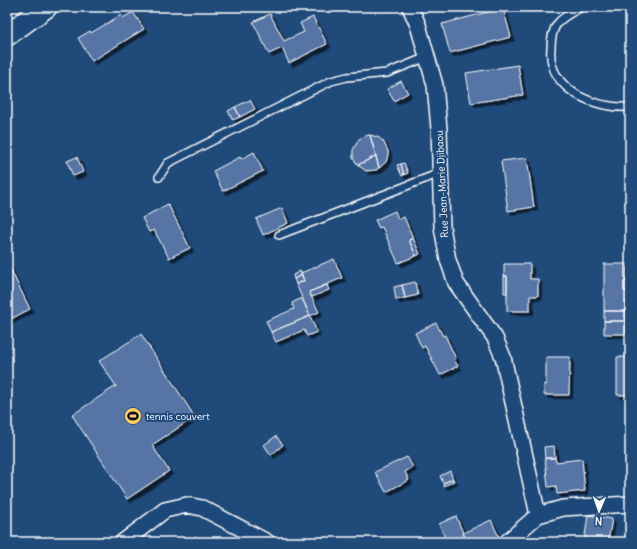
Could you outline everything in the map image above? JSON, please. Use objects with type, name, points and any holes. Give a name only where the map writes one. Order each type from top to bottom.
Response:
[{"type":"main road","points":[[7,35],[46,7]]},
{"type":"street","name":"Rue Jean-Marie Djibaou","points":[[410,7],[418,25],[435,85],[442,227],[448,260],[456,283],[495,338],[503,357],[538,515]]},
{"type":"street","points":[[122,542],[165,510],[187,504],[202,508],[267,542]]},
{"type":"street","points":[[507,542],[538,515],[563,508],[630,504]]},
{"type":"lane","points":[[582,7],[566,15],[556,25],[551,37],[550,53],[554,68],[561,82],[583,99],[605,106],[630,107]]},
{"type":"lane","points":[[159,177],[168,163],[172,160],[331,81],[347,77],[387,73],[427,57]]},
{"type":"lane","points":[[279,235],[440,173]]},
{"type":"building","points":[[503,8],[511,37],[450,53],[442,24]]},
{"type":"building","points":[[133,12],[144,29],[92,61],[78,38],[90,31],[91,33],[121,15],[123,18]]},
{"type":"building","points":[[270,14],[284,41],[304,32],[300,23],[313,17],[327,44],[289,63],[282,48],[269,54],[253,22]]},
{"type":"building","points":[[518,65],[523,95],[471,103],[466,73]]},
{"type":"building","points":[[401,81],[408,93],[394,101],[387,89]]},
{"type":"building","points":[[250,100],[255,109],[240,117],[235,107]]},
{"type":"building","points":[[235,107],[240,117],[233,120],[228,111]]},
{"type":"building","points":[[370,135],[376,156],[358,165],[353,158],[353,150],[359,139]]},
{"type":"building","points":[[370,135],[378,137],[383,141],[388,151],[386,162],[379,168]]},
{"type":"building","points":[[254,152],[263,171],[223,191],[213,171],[240,157],[241,159]]},
{"type":"building","points":[[376,156],[379,168],[376,170],[366,171],[358,165]]},
{"type":"building","points":[[77,157],[83,172],[73,176],[67,161]]},
{"type":"building","points":[[527,158],[534,207],[508,211],[501,161]]},
{"type":"building","points":[[404,163],[408,173],[404,175],[401,164]]},
{"type":"building","points":[[401,164],[404,175],[402,176],[397,165]]},
{"type":"building","points":[[168,204],[190,248],[169,258],[154,230],[149,232],[142,218]]},
{"type":"building","points":[[282,208],[288,223],[263,235],[256,219]]},
{"type":"building","points":[[395,211],[398,219],[404,217],[413,238],[409,240],[416,256],[398,263],[382,227],[379,228],[375,220]]},
{"type":"building","points":[[413,238],[420,254],[416,256],[409,240]]},
{"type":"building","points":[[334,259],[342,278],[309,292],[319,312],[310,316],[296,284],[304,281],[301,273]]},
{"type":"building","points":[[7,262],[30,309],[7,321]]},
{"type":"building","points":[[504,264],[530,264],[530,279],[538,279],[538,296],[530,296],[530,311],[507,311],[507,276],[504,276]]},
{"type":"building","points":[[604,264],[627,264],[624,291],[629,291],[629,301],[626,301],[626,311],[604,311]]},
{"type":"building","points":[[300,271],[302,275],[294,279],[293,275]]},
{"type":"building","points":[[302,275],[304,281],[296,284],[294,279]]},
{"type":"building","points":[[504,276],[507,276],[507,293],[504,293]]},
{"type":"building","points":[[629,281],[629,291],[624,291],[624,282]]},
{"type":"building","points":[[415,282],[418,295],[405,298],[402,285]]},
{"type":"building","points":[[327,285],[329,290],[312,297],[309,292]]},
{"type":"building","points":[[402,285],[405,298],[396,300],[394,287]]},
{"type":"building","points":[[302,298],[310,316],[271,332],[266,321],[294,309],[292,303]]},
{"type":"building","points":[[604,311],[626,311],[626,321],[604,321]]},
{"type":"building","points":[[310,316],[317,332],[307,336],[304,330],[276,342],[271,332]]},
{"type":"building","points":[[604,321],[626,321],[626,334],[604,334]]},
{"type":"building","points":[[436,323],[443,336],[445,335],[456,359],[454,360],[458,366],[440,375],[425,346],[422,348],[415,333]]},
{"type":"building","name":"tennis couvert","points":[[141,334],[195,417],[152,445],[169,471],[127,499],[72,415],[116,386],[99,361]]},
{"type":"building","points":[[546,357],[570,357],[569,395],[544,395],[544,384],[546,385]]},
{"type":"building","points":[[617,357],[630,357],[630,395],[617,395]]},
{"type":"building","points":[[276,436],[283,445],[271,455],[264,445]]},
{"type":"building","points":[[554,446],[555,458],[545,458],[544,447]]},
{"type":"building","points":[[407,457],[413,467],[405,472],[409,480],[386,492],[375,472]]},
{"type":"building","points":[[545,458],[555,458],[556,462],[582,459],[585,491],[557,494],[556,486],[548,487]]},
{"type":"building","points":[[450,471],[453,479],[443,483],[440,476]]},
{"type":"building","points":[[453,479],[454,481],[444,486],[443,483]]},
{"type":"building","points":[[588,515],[612,519],[608,542],[584,542]]},
{"type":"building","points":[[456,516],[467,542],[447,542],[439,524]]},
{"type":"building","points":[[491,520],[500,539],[494,542],[467,542],[463,533]]},
{"type":"place","name":"tennis couvert","points":[[133,416]]}]
